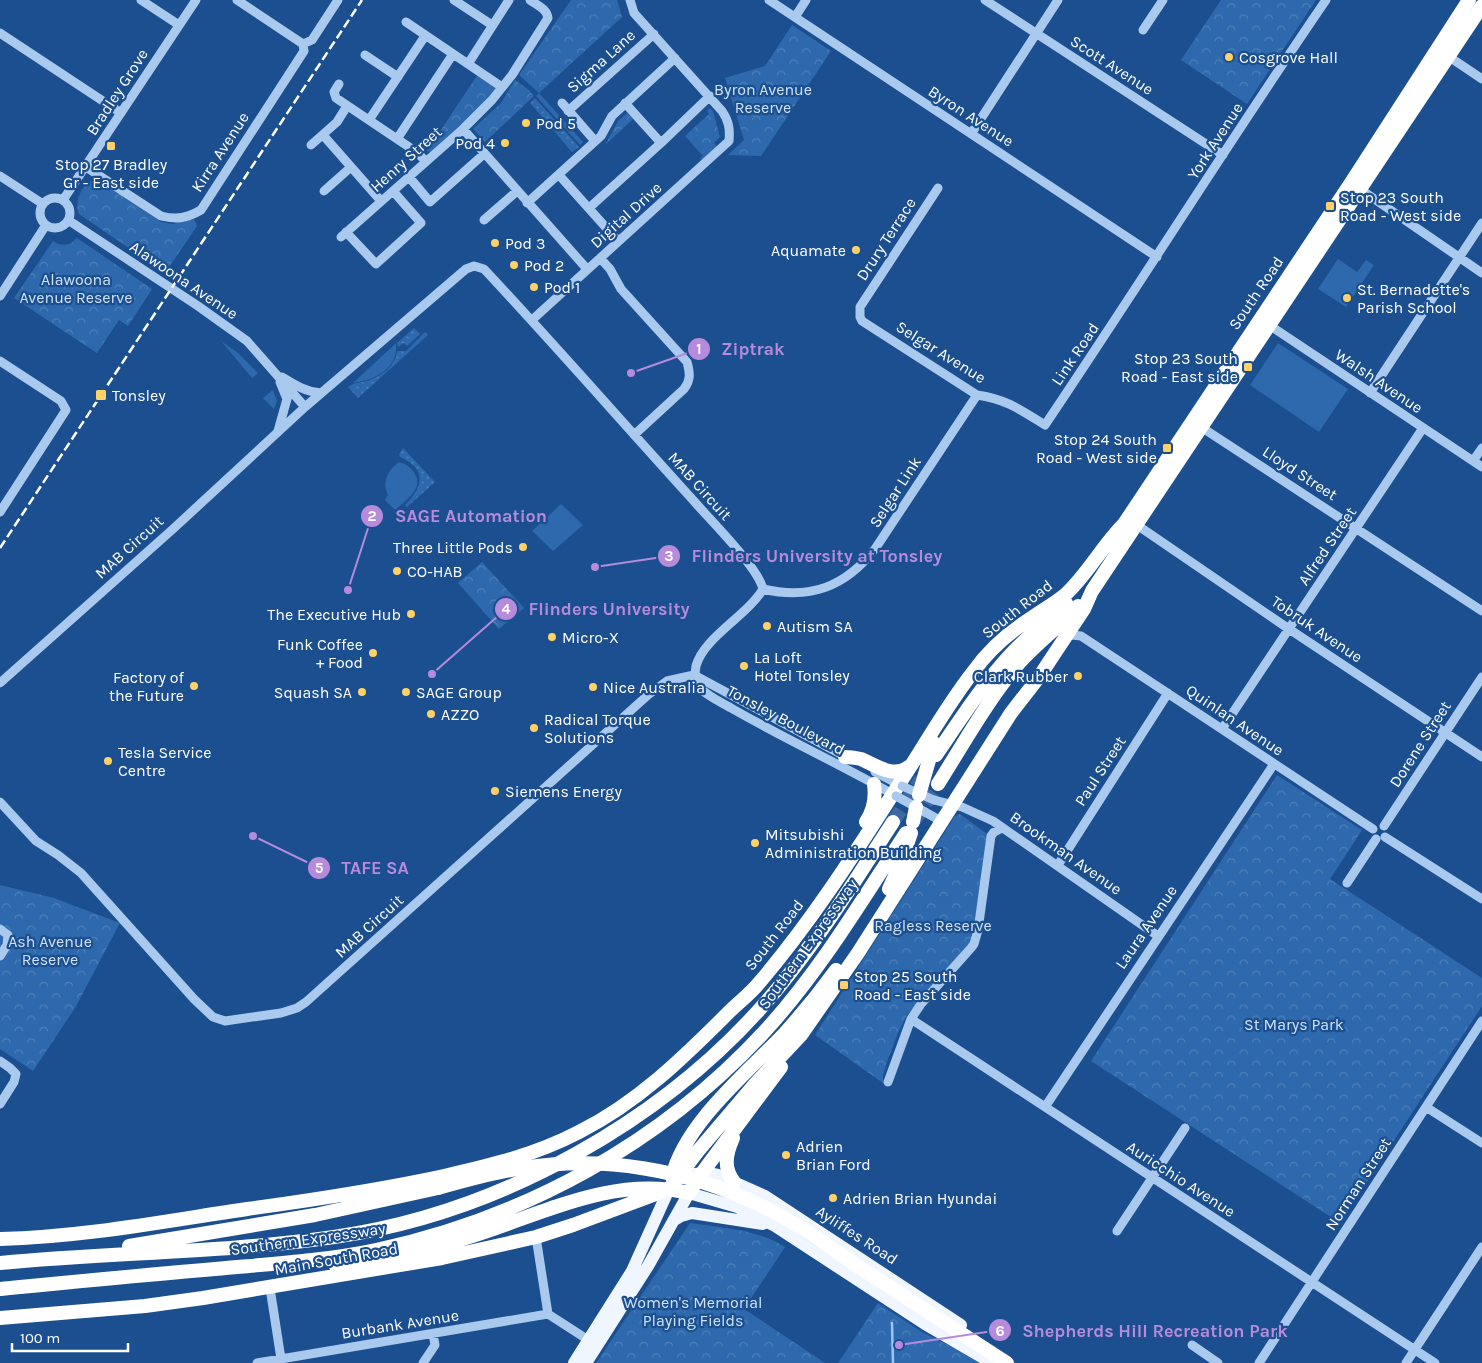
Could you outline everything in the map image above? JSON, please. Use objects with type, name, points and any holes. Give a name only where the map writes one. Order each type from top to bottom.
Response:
[{"type":"highway","name":"South Road","points":[[685,1199],[702,1173],[773,1078],[858,953],[951,804],[1011,713],[1038,679],[1078,619],[1130,524],[1198,425],[1355,186],[1437,49],[1469,0]]},
{"type":"highway","name":"South Road","points":[[1355,186],[1449,57],[1482,6]]},
{"type":"highway","name":"South Road","points":[[49,1236],[337,1196],[408,1184],[504,1162],[535,1152],[575,1134],[597,1123],[631,1101],[682,1058],[756,987],[808,922],[897,790],[910,766],[966,680],[987,655],[1012,632],[1066,594],[1086,571],[1110,538],[1130,524]]},
{"type":"highway","points":[[935,749],[987,682],[1013,652],[1078,591],[1130,524]]},
{"type":"highway","points":[[938,784],[991,701],[1014,670],[1092,591]]},
{"type":"highway","points":[[670,1188],[678,1161],[695,1131],[719,1101],[786,1032],[826,983],[851,949],[893,883],[920,805],[935,749],[952,701]]},
{"type":"highway","points":[[845,757],[860,758],[880,768],[894,772],[904,770],[910,766]]},
{"type":"highway","points":[[865,838],[865,826],[872,812],[875,797],[874,784]]},
{"type":"highway","name":"Southern Expressway","points":[[0,1263],[70,1256],[278,1244],[357,1233],[429,1216],[458,1206],[504,1188],[569,1158],[622,1127],[658,1102],[705,1064],[731,1039],[777,990],[806,954],[893,822]]},
{"type":"highway","name":"Southern Expressway","points":[[0,1289],[292,1262],[375,1250],[471,1224],[551,1190],[593,1168],[647,1134],[713,1082],[753,1044],[808,979],[906,833]]},
{"type":"highway","points":[[569,1158],[668,1079],[711,1039],[747,1000],[756,987]]},
{"type":"highway","name":"South Road","points":[[670,1188],[698,1151],[755,1084],[801,1035]]},
{"type":"highway","points":[[734,1182],[728,1173],[726,1160],[739,1124]]},
{"type":"highway","points":[[70,1256],[314,1215],[438,1188],[497,1172],[544,1165],[610,1164],[666,1173],[714,1186],[760,1205],[798,1226],[1007,1363]]},
{"type":"highway","points":[[81,1281],[284,1271],[357,1263],[454,1242],[596,1194],[635,1188],[670,1188],[685,1199]]},
{"type":"highway","name":"Main South Road","points":[[0,1318],[145,1306],[270,1288],[442,1258],[536,1237],[573,1226],[670,1188]]},
{"type":"highway","points":[[0,1239],[109,1234],[301,1212],[314,1215]]},
{"type":"main road","points":[[586,1363],[593,1343],[632,1271],[670,1188],[686,1176],[702,1173]]},
{"type":"main road","name":"Ayliffes Road","points":[[702,1173],[718,1175],[734,1182],[764,1196],[794,1214],[938,1309],[1014,1363]]},
{"type":"main road","points":[[574,1363],[593,1343],[648,1266],[685,1199],[737,1207],[775,1226],[925,1324],[992,1363]]},
{"type":"main road","points":[[672,1222],[681,1216],[692,1213],[775,1226]]},
{"type":"street","points":[[141,0],[179,25]]},
{"type":"street","name":"Bradley Grove","points":[[64,200],[196,0]]},
{"type":"street","points":[[237,0],[303,47]]},
{"type":"street","name":"Kirra Avenue","points":[[86,167],[161,216],[174,220],[201,210],[303,47],[312,40],[338,0]]},
{"type":"street","points":[[454,0],[492,26]]},
{"type":"street","points":[[468,64],[509,0]]},
{"type":"street","points":[[463,129],[492,100],[512,75],[548,18],[548,14],[544,10],[530,0]]},
{"type":"street","points":[[589,208],[710,96],[634,13],[630,0]]},
{"type":"street","name":"Byron Avenue","points":[[769,0],[1157,256]]},
{"type":"street","points":[[795,17],[806,0]]},
{"type":"street","name":"Scott Avenue","points":[[985,0],[1223,155]]},
{"type":"street","points":[[971,134],[1058,0]]},
{"type":"street","points":[[1144,30],[1163,0]]},
{"type":"street","name":"York Avenue","points":[[1130,299],[1326,0]]},
{"type":"street","points":[[406,22],[502,87]]},
{"type":"street","points":[[0,34],[121,113]]},
{"type":"street","name":"Sigma Lane","points":[[568,111],[654,34]]},
{"type":"street","points":[[369,120],[426,36]]},
{"type":"street","points":[[1437,49],[1482,79]]},
{"type":"street","points":[[396,139],[454,54]]},
{"type":"street","points":[[365,55],[398,77]]},
{"type":"street","points":[[528,203],[601,136],[612,116],[675,58]]},
{"type":"street","points":[[339,84],[334,92],[336,98],[418,153],[426,162]]},
{"type":"street","name":"Digital Drive","points":[[532,320],[729,141],[730,127],[727,118],[710,96]]},
{"type":"street","points":[[562,103],[595,141]]},
{"type":"street","points":[[625,103],[661,143]]},
{"type":"street","points":[[311,145],[337,122],[348,106]]},
{"type":"street","name":"Henry Street","points":[[393,191],[421,223],[376,264],[344,234],[463,129],[587,270]]},
{"type":"street","points":[[323,135],[381,201]]},
{"type":"street","points":[[408,177],[430,202],[484,154]]},
{"type":"street","points":[[324,191],[351,167]]},
{"type":"street","points":[[559,175],[618,242]]},
{"type":"street","points":[[0,176],[43,204]]},
{"type":"street","points":[[1355,186],[1482,273]]},
{"type":"street","name":"Drury Terrace","points":[[860,307],[938,188]]},
{"type":"street","points":[[484,220],[516,191]]},
{"type":"street","points":[[55,198],[64,200],[69,207],[70,216],[68,220],[61,227],[56,228],[46,225],[40,213],[43,204],[55,198]]},
{"type":"street","name":"Alawoona Avenue","points":[[68,220],[198,306],[246,341],[305,407]]},
{"type":"street","points":[[1370,392],[1482,223]]},
{"type":"street","points":[[0,296],[46,225]]},
{"type":"street","points":[[600,258],[610,269],[621,289],[687,362],[690,373],[689,382],[684,389],[634,435]]},
{"type":"street","name":"MAB Circuit","points":[[0,683],[173,529],[305,407],[466,269],[474,266],[484,269],[532,320],[758,575],[763,589]]},
{"type":"street","name":"Link Road","points":[[1045,425],[1130,299]]},
{"type":"street","name":"Selgar Avenue","points":[[860,307],[862,321],[977,395],[999,398],[1045,425]]},
{"type":"street","name":"Walsh Avenue","points":[[1265,323],[1482,467]]},
{"type":"street","points":[[0,361],[61,401],[66,410],[0,512]]},
{"type":"street","points":[[275,373],[287,399],[277,432]]},
{"type":"street","name":"Alawoona Avenue","points":[[275,373],[299,388],[313,393],[321,393]]},
{"type":"street","name":"Selgar Link","points":[[763,589],[792,593],[817,590],[840,582],[864,563],[880,542],[977,395]]},
{"type":"street","name":"Lloyd Street","points":[[1198,425],[1482,611]]},
{"type":"street","name":"Alfred Street","points":[[1222,729],[1423,428]]},
{"type":"street","points":[[1473,461],[1482,448]]},
{"type":"street","name":"Tobruk Avenue","points":[[1130,524],[1482,757]]},
{"type":"street","points":[[694,674],[703,651],[758,598],[763,589]]},
{"type":"street","points":[[1066,637],[1081,636],[1077,626],[1078,619]]},
{"type":"street","name":"Quinlan Avenue","points":[[1081,636],[1373,830]]},
{"type":"street","name":"MAB Circuit","points":[[0,802],[36,842],[58,855],[80,873],[194,1000],[213,1017],[225,1021],[281,1013],[297,1008],[306,1002],[648,695],[667,681],[694,674]]},
{"type":"street","name":"Tonsley Boulevard","points":[[694,674],[845,757],[920,805],[941,821]]},
{"type":"street","name":"Tonsley Boulevard","points":[[694,674],[697,684],[706,693],[751,719],[874,784],[897,790]]},
{"type":"street","name":"Dorene Street","points":[[1384,826],[1482,677]]},
{"type":"street","name":"Paul Street","points":[[1058,865],[1168,693]]},
{"type":"street","name":"Laura Avenue","points":[[1045,1107],[1274,764]]},
{"type":"street","name":"Tonsley Boulevard","points":[[920,805],[934,800],[951,804]]},
{"type":"street","name":"Brookman Avenue","points":[[951,804],[983,816],[1002,828],[1158,936]]},
{"type":"street","points":[[1376,839],[1373,835],[1373,830],[1376,826],[1384,826],[1387,833],[1386,837]]},
{"type":"street","points":[[888,1082],[911,1019],[921,1004],[974,944],[978,930],[992,836],[995,831],[1002,828]]},
{"type":"street","points":[[1376,839],[1381,840],[1386,837]]},
{"type":"street","points":[[1386,837],[1482,899]]},
{"type":"street","points":[[1347,883],[1376,839]]},
{"type":"street","points":[[0,929],[8,935],[9,940],[0,956]]},
{"type":"street","name":"Auricchio Avenue","points":[[911,1019],[1435,1363]]},
{"type":"street","name":"Norman Street","points":[[1259,1363],[1482,1021]]},
{"type":"street","points":[[0,1061],[16,1074],[14,1082],[0,1104]]},
{"type":"street","points":[[1426,1107],[1482,1143]]},
{"type":"street","points":[[1117,1231],[1184,1128]]},
{"type":"street","points":[[536,1237],[548,1314],[593,1343]]},
{"type":"street","points":[[1406,1363],[1482,1247]]},
{"type":"street","points":[[270,1288],[281,1358]]},
{"type":"street","name":"Burbank Avenue","points":[[257,1363],[548,1314]]},
{"type":"street","points":[[423,1363],[435,1345],[434,1334]]},
{"type":"street","points":[[1192,1344],[1218,1363]]},
{"type":"green space","points":[[571,0],[617,0],[622,17],[539,93],[519,75]]},
{"type":"green space","points":[[1221,0],[1316,0],[1247,104],[1181,60]]},
{"type":"green space","name":"Byron Avenue Reserve","points":[[792,25],[831,51],[761,156],[728,155],[744,140],[725,78],[765,66]]},
{"type":"green space","points":[[478,74],[496,88],[496,93],[431,152],[427,151]]},
{"type":"green space","points":[[515,80],[534,96],[485,142],[473,129],[501,103]]},
{"type":"green space","points":[[539,93],[583,142],[580,145],[536,96]]},
{"type":"green space","points":[[535,98],[579,147],[572,152],[530,103]]},
{"type":"green space","points":[[710,108],[713,111],[720,137],[714,143],[718,147],[703,161],[700,158],[703,156],[685,136],[709,114],[707,111]]},
{"type":"green space","points":[[627,113],[633,119],[605,145],[618,121]]},
{"type":"green space","points":[[93,180],[100,180],[161,222],[173,224],[194,219],[197,226],[167,270],[164,272],[79,214],[77,204],[80,194],[85,186]]},
{"type":"green space","name":"Alawoona Avenue Reserve","points":[[77,238],[152,289],[128,326],[119,320],[97,353],[14,298],[53,241],[66,245],[72,243]]},
{"type":"green space","points":[[1338,259],[1357,272],[1366,260],[1374,265],[1346,307],[1318,289]]},
{"type":"green space","points":[[414,328],[420,334],[407,346],[403,343],[399,347],[397,343]]},
{"type":"green space","points":[[425,332],[428,335],[358,398],[348,387],[380,375],[390,367],[397,351],[406,351]]},
{"type":"green space","points":[[221,341],[238,353],[258,373],[252,378]]},
{"type":"green space","points":[[396,343],[394,360],[384,372],[369,379],[353,383]]},
{"type":"green space","points":[[1278,343],[1348,389],[1319,432],[1250,385]]},
{"type":"green space","points":[[273,390],[277,401],[274,409],[263,398]]},
{"type":"green space","points":[[403,448],[435,482],[407,507],[405,505],[416,491],[420,478],[415,467],[400,457],[399,454]]},
{"type":"green space","points":[[399,462],[412,470],[417,478],[417,483],[413,493],[395,510],[385,500],[388,495],[385,485],[389,472]]},
{"type":"green space","points":[[561,504],[583,525],[553,551],[532,531]]},
{"type":"green space","points":[[482,562],[524,608],[499,629],[458,583]]},
{"type":"green space","name":"St Marys Park","points":[[1277,775],[1362,830],[1330,879],[1482,978],[1482,1006],[1340,1223],[1091,1061]]},
{"type":"green space","name":"Ragless Reserve","points":[[960,814],[987,834],[976,922],[970,944],[907,1015],[888,1059],[883,1075],[883,1083],[815,1035],[955,816]]},
{"type":"green space","name":"Ash Avenue Reserve","points":[[0,885],[54,898],[120,923],[75,1008],[33,1071],[0,1049]]},
{"type":"green space","name":"Women's Memorial Playing Fields","points":[[690,1223],[727,1228],[763,1236],[785,1247],[744,1309],[825,1363],[596,1363]]},
{"type":"green space","points":[[878,1303],[922,1332],[984,1363],[838,1363]]},
{"type":"waterway","points":[[892,1323],[893,1363]]},
{"type":"tunnel","points":[[893,822],[921,779]]},
{"type":"tunnel","points":[[914,821],[938,784]]},
{"type":"railway","points":[[0,548],[362,0]]},
{"type":"place","name":"Cosgrove Hall","points":[[1229,57]]},
{"type":"place","name":"Pod 5","points":[[526,123]]},
{"type":"place","name":"Pod 4","points":[[505,143]]},
{"type":"place","name":"Stop 27 Bradley Gr - East side","points":[[111,146]]},
{"type":"place","name":"Stop 23 South Road - West side","points":[[1330,206]]},
{"type":"place","name":"Pod 3","points":[[495,243]]},
{"type":"place","name":"Aquamate","points":[[856,250]]},
{"type":"place","name":"Pod 2","points":[[514,265]]},
{"type":"place","name":"Pod 1","points":[[534,287]]},
{"type":"place","name":"St. Bernadette's Parish School","points":[[1347,298]]},
{"type":"place","name":"Stop 23 South Road - East side","points":[[1248,367]]},
{"type":"place","name":"Ziptrak","points":[[631,373]]},
{"type":"place","name":"Tonsley","points":[[101,395]]},
{"type":"place","name":"Stop 24 South Road - West side","points":[[1167,448]]},
{"type":"place","name":"Three Little Pods","points":[[523,547]]},
{"type":"place","name":"Flinders University at Tonsley","points":[[595,567]]},
{"type":"place","name":"CO-HAB","points":[[397,571]]},
{"type":"place","name":"SAGE Automation","points":[[348,590]]},
{"type":"place","name":"The Executive Hub","points":[[411,614]]},
{"type":"place","name":"Autism SA","points":[[767,626]]},
{"type":"place","name":"Micro-X","points":[[552,637]]},
{"type":"place","name":"Funk Coffee + Food","points":[[373,653]]},
{"type":"place","name":"La Loft Hotel Tonsley","points":[[744,666]]},
{"type":"place","name":"Flinders University","points":[[432,674]]},
{"type":"place","name":"Clark Rubber","points":[[1078,676]]},
{"type":"place","name":"Factory of the Future","points":[[194,686]]},
{"type":"place","name":"Nice Australia","points":[[593,687]]},
{"type":"place","name":"Squash SA","points":[[362,692]]},
{"type":"place","name":"SAGE Group","points":[[406,692]]},
{"type":"place","name":"AZZO","points":[[431,714]]},
{"type":"place","name":"Radical Torque Solutions","points":[[534,728]]},
{"type":"place","name":"Tesla Service Centre","points":[[108,761]]},
{"type":"place","name":"Siemens Energy","points":[[495,791]]},
{"type":"place","name":"TAFE SA","points":[[253,836]]},
{"type":"place","name":"Mitsubishi Administration Building","points":[[755,843]]},
{"type":"place","name":"Stop 25 South Road - East side","points":[[844,985]]},
{"type":"place","name":"Adrien Brian Ford","points":[[786,1155]]},
{"type":"place","name":"Adrien Brian Hyundai","points":[[833,1198]]},
{"type":"place","name":"Shepherds Hill Recreation Park","points":[[899,1345]]}]
